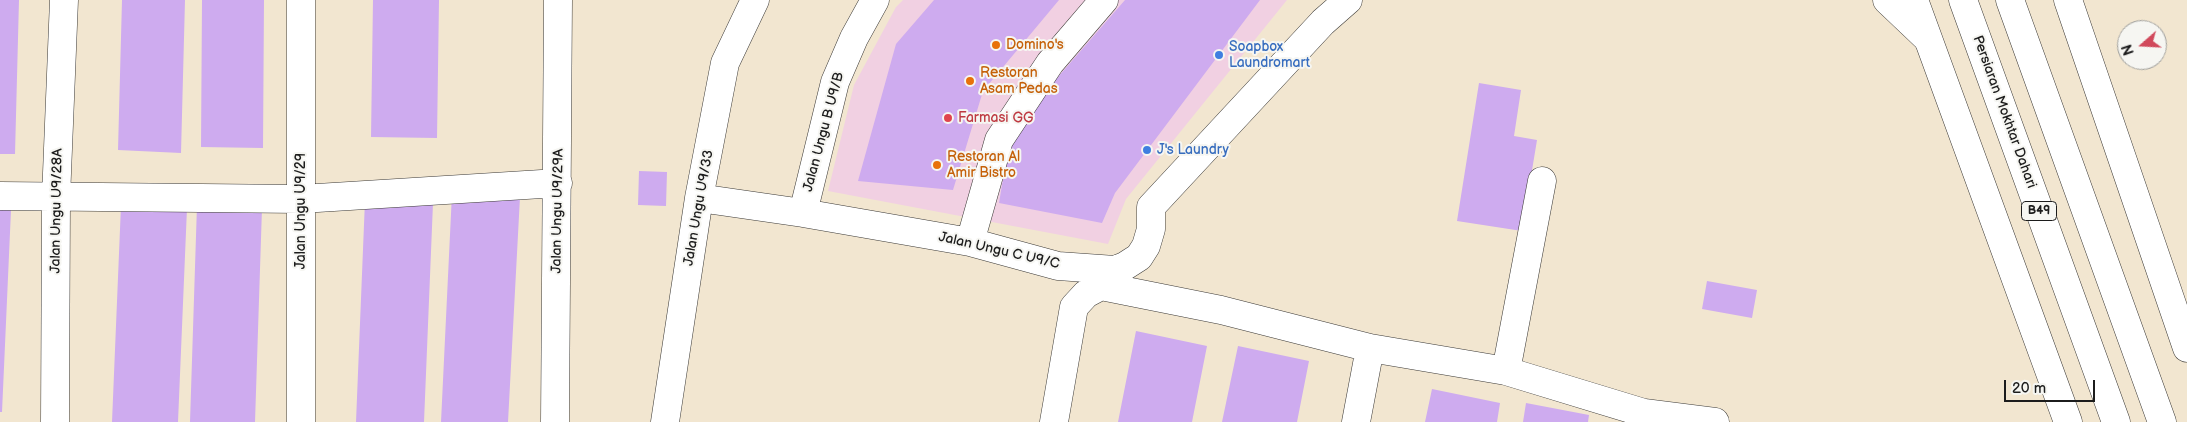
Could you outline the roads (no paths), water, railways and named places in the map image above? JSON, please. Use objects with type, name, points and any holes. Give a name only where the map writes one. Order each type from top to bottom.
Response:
[{"type":"street","name":"Jalan Ungu U9/28A","points":[[55,422],[56,198],[64,0]]},
{"type":"street","name":"Jalan Ungu U9/29","points":[[301,0],[301,422]]},
{"type":"street","name":"Jalan Ungu U9/29A","points":[[555,422],[558,0]]},
{"type":"street","name":"Jalan Ungu U9/33","points":[[665,422],[699,198],[724,63],[755,0]]},
{"type":"street","name":"Jalan Ungu B U9/B","points":[[803,213],[835,82],[854,38],[875,0]]},
{"type":"street","points":[[970,242],[999,140],[1050,63],[1104,0]]},
{"type":"street","name":"Jalan Ungu C U9/C","points":[[699,198],[803,213],[970,242],[1058,266],[1115,270],[1138,257],[1146,246],[1151,229],[1151,207],[1323,22],[1348,0]]},
{"type":"street","points":[[1887,0],[1927,38]]},
{"type":"street","points":[[1914,0],[2068,422]]},
{"type":"street","name":"Persiaran Mokhtar Dahari","points":[[1963,0],[2116,422]]},
{"type":"street","points":[[2010,0],[2162,422]]},
{"type":"street","points":[[2068,0],[2187,348]]},
{"type":"street","points":[[1506,371],[1542,181]]},
{"type":"street","points":[[0,196],[302,199],[558,183]]},
{"type":"street","points":[[1054,422],[1074,307],[1086,294],[1101,286],[1220,310],[1370,348],[1506,371],[1644,417],[1715,422]]},
{"type":"street","points":[[1356,422],[1370,348]]},
{"type":"place","name":"Domino's","points":[[996,45]]},
{"type":"place","name":"Soapbox Laundromart","points":[[1219,55]]},
{"type":"place","name":"Restoran Asam Pedas","points":[[970,81]]},
{"type":"place","name":"Farmasi GG","points":[[948,118]]},
{"type":"place","name":"J's Laundry","points":[[1147,150]]},
{"type":"place","name":"Restoran Al Amir Bistro","points":[[937,165]]}]
